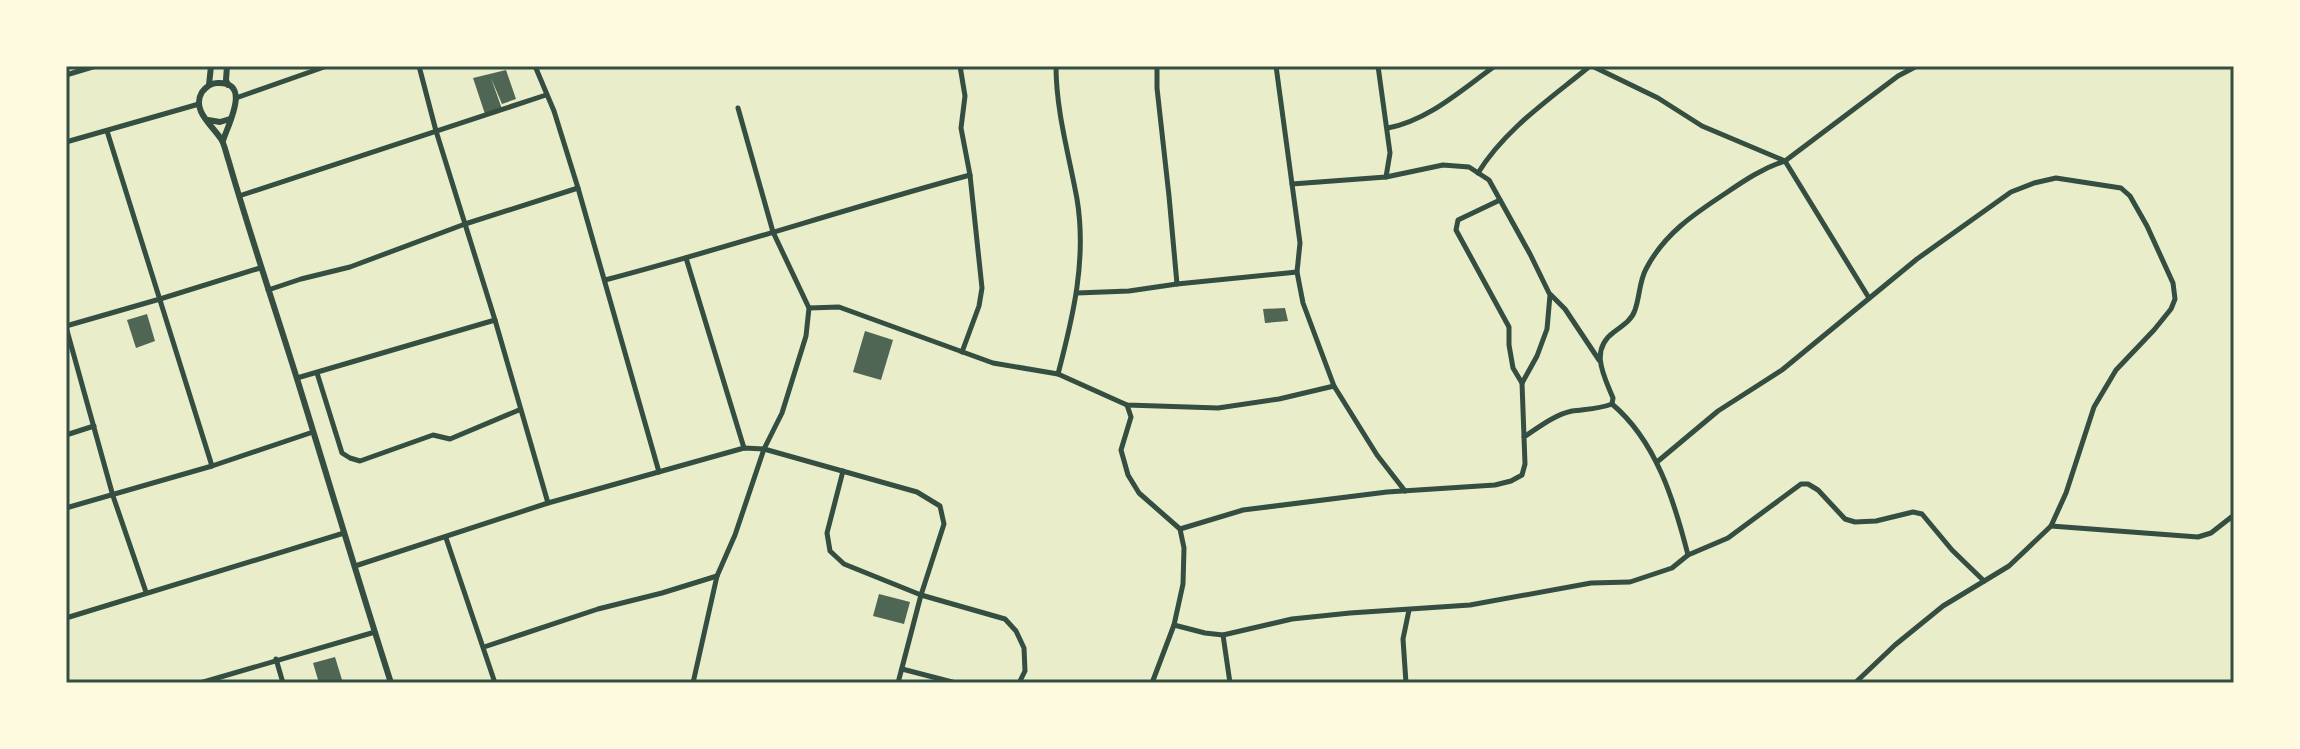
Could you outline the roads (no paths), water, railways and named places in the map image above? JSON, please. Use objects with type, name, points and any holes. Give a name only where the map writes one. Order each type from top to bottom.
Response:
[{"type":"street","points":[[66,75],[96,66]]},
{"type":"street","points":[[211,66],[209,85],[199,97],[199,104],[203,115],[223,141],[391,683]]},
{"type":"street","points":[[223,141],[237,106],[226,80],[227,66]]},
{"type":"street","points":[[236,98],[327,66]]},
{"type":"street","points":[[419,66],[548,503]]},
{"type":"street","points":[[535,66],[554,111],[578,188],[659,472]]},
{"type":"street","points":[[960,66],[965,96],[961,128],[970,175],[982,288],[979,306],[962,352]]},
{"type":"street","points":[[1056,66],[1064,141],[1077,202],[1080,258],[1074,314],[1058,374]]},
{"type":"street","points":[[1157,66],[1177,284]]},
{"type":"street","points":[[1276,66],[1300,243],[1297,272],[1303,303],[1334,386],[1384,465],[1405,491]]},
{"type":"street","points":[[1378,66],[1390,153],[1386,177]]},
{"type":"street","points":[[1388,128],[1406,124],[1436,109],[1495,66]]},
{"type":"street","points":[[1478,173],[1491,152],[1507,136],[1591,66],[1658,98],[1702,126],[1785,161],[1869,298]]},
{"type":"street","points":[[1599,360],[1601,347],[1607,338],[1632,317],[1644,273],[1664,241],[1691,216],[1756,173],[1785,161],[1898,76],[1917,66]]},
{"type":"street","points":[[209,85],[228,85]]},
{"type":"street","points":[[239,196],[546,95]]},
{"type":"street","points":[[66,142],[199,104]]},
{"type":"street","points":[[693,683],[717,576],[735,535],[764,449],[782,413],[806,336],[809,308],[773,232],[738,108]]},
{"type":"street","points":[[208,120],[220,122],[230,119]]},
{"type":"street","points":[[107,131],[212,466]]},
{"type":"street","points":[[1292,184],[1386,177],[1443,165],[1469,167],[1489,180],[1550,295],[1565,309],[1599,360],[1613,398],[1612,404]]},
{"type":"street","points":[[605,280],[970,175]]},
{"type":"street","points":[[1657,462],[1718,411],[1782,370],[1917,259],[2011,192],[2056,178],[2121,188],[2130,196],[2173,283],[2175,299],[2154,330],[2116,370],[2094,407],[2066,493],[2051,526],[2009,566],[1934,613],[1855,683]]},
{"type":"street","points":[[267,290],[350,267],[465,224],[578,188]]},
{"type":"street","points":[[1180,529],[1243,510],[1405,491],[1495,485],[1522,475],[1525,464],[1522,383],[1513,368],[1509,327],[1456,230],[1458,220],[1500,200]]},
{"type":"street","points":[[686,258],[744,448]]},
{"type":"street","points":[[146,592],[113,496],[66,326],[260,268]]},
{"type":"street","points":[[1077,293],[1129,291],[1297,272]]},
{"type":"street","points":[[1522,383],[1547,329],[1550,295]]},
{"type":"street","points":[[809,308],[839,307],[993,363],[1058,374],[1127,405],[1218,408],[1279,399],[1334,386]]},
{"type":"street","points":[[297,378],[495,320]]},
{"type":"street","points":[[317,373],[342,453],[360,461],[433,435],[450,439],[519,410]]},
{"type":"street","points":[[1612,404],[1630,419],[1657,462],[1688,555]]},
{"type":"street","points":[[1524,437],[1557,416],[1612,404]]},
{"type":"street","points":[[1127,405],[1131,417],[1121,450],[1128,475],[1139,493],[1180,529],[1184,548],[1183,584],[1174,625],[1152,683]]},
{"type":"street","points":[[66,435],[94,426]]},
{"type":"street","points":[[66,508],[212,466],[313,432]]},
{"type":"street","points":[[355,566],[548,503],[744,448],[764,449],[917,492],[940,506],[944,524],[898,683]]},
{"type":"street","points":[[843,471],[827,533],[830,551],[844,564],[921,595],[1005,619],[1016,631],[1024,648],[1025,671],[1019,683]]},
{"type":"street","points":[[1174,625],[1223,635],[1292,619],[1470,605],[1591,583],[1630,582],[1672,568],[1688,555],[1728,538],[1801,484],[1818,490],[1845,519],[1855,522],[1876,521],[1913,512],[1922,514],[1952,550],[1984,581]]},
{"type":"street","points":[[2051,526],[2198,537],[2211,533],[2234,515]]},
{"type":"street","points":[[66,618],[345,533]]},
{"type":"street","points":[[446,538],[495,683]]},
{"type":"street","points":[[484,647],[598,609],[717,576]]},
{"type":"street","points":[[1406,683],[1403,639],[1409,610]]},
{"type":"street","points":[[200,683],[375,632]]},
{"type":"street","points":[[1223,635],[1230,683]]},
{"type":"street","points":[[276,659],[283,683]]},
{"type":"street","points":[[902,669],[956,683]]}]
